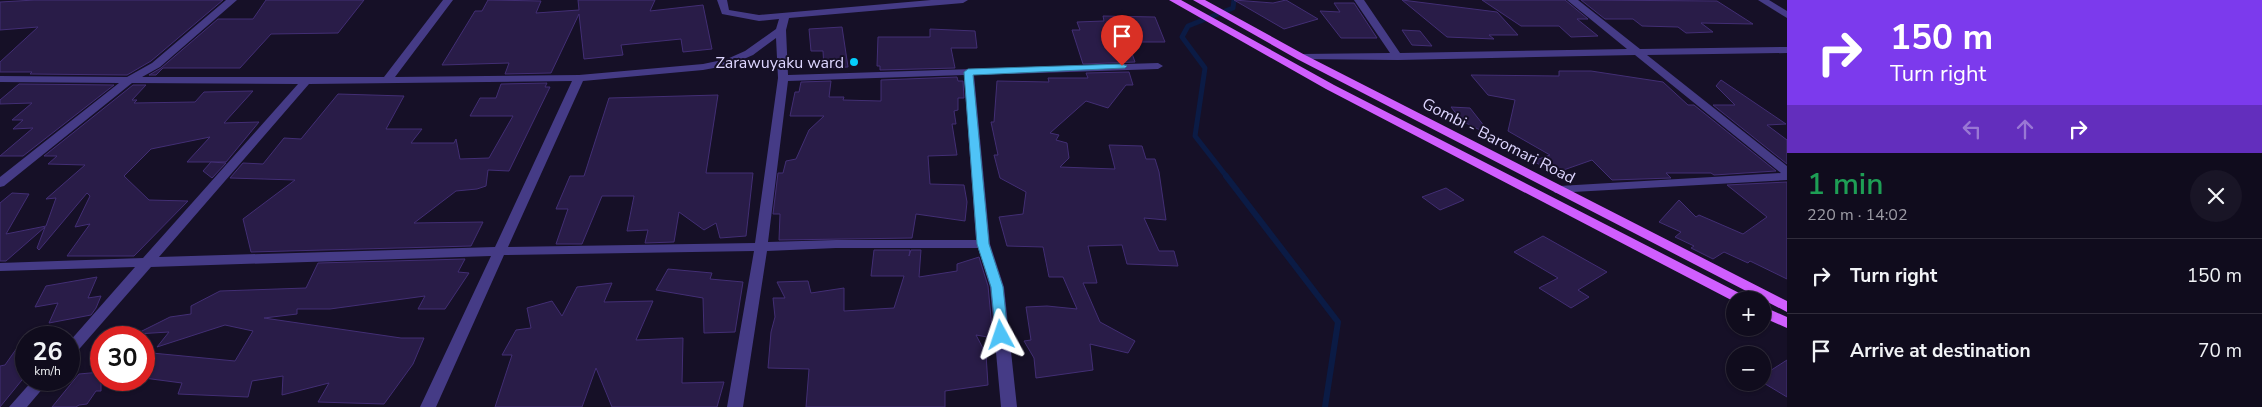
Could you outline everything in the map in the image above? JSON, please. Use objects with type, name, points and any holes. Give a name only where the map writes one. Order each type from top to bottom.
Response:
[{"type":"main road","name":"Gombi - Baromari Road","points":[[1174,0],[1330,87],[1726,292]]},
{"type":"main road","name":"Gombi - Baromari Road","points":[[1200,2],[1301,57],[1787,307]]},
{"type":"main road","points":[[1771,315],[1787,323]]},
{"type":"street","points":[[0,184],[129,80],[156,65],[232,0]]},
{"type":"street","points":[[388,79],[448,0]]},
{"type":"street","points":[[722,0],[725,12],[759,18],[963,0]]},
{"type":"street","points":[[1359,0],[1398,57]]},
{"type":"street","points":[[1572,0],[1787,174]]},
{"type":"street","points":[[1763,0],[1787,14]]},
{"type":"street","points":[[735,407],[761,247],[784,78],[781,30],[785,15]]},
{"type":"street","points":[[0,79],[306,81],[579,78],[702,67],[730,62],[748,53],[781,30]]},
{"type":"street","points":[[1301,57],[1787,50]]},
{"type":"street","points":[[784,78],[1158,66]]},
{"type":"street","points":[[968,72],[983,244],[997,287],[1009,407]]},
{"type":"street","points":[[428,407],[579,78]]},
{"type":"street","points":[[80,338],[144,263],[306,81]]},
{"type":"street","points":[[1559,190],[1787,174]]},
{"type":"street","points":[[0,267],[499,251],[836,244],[983,244]]},
{"type":"street","points":[[17,407],[32,391]]},
{"type":"building","points":[[35,0],[223,0],[151,61],[127,75],[0,72],[0,62],[38,27],[0,30],[0,2]]},
{"type":"building","points":[[266,0],[364,0],[338,33],[271,34],[240,68],[163,68],[156,75],[149,75],[161,68],[218,19],[253,19]]},
{"type":"building","points":[[488,0],[541,1],[536,13],[579,10],[578,0],[655,0],[650,11],[703,5],[712,49],[683,52],[681,39],[621,45],[623,55],[584,59],[579,14],[551,73],[505,74],[509,63],[442,65],[475,11],[482,11]]},
{"type":"building","points":[[1234,0],[1273,3],[1286,0],[1318,19],[1284,29]]},
{"type":"building","points":[[1402,0],[1497,12],[1518,35],[1489,35],[1494,39],[1447,37]]},
{"type":"building","points":[[1482,0],[1565,0],[1588,19],[1577,19],[1598,36],[1571,37],[1559,26],[1521,26]]},
{"type":"building","points":[[1581,0],[1717,1],[1753,24],[1701,23],[1713,32],[1686,33],[1678,27],[1642,26],[1633,19],[1605,19]]},
{"type":"building","points":[[1334,3],[1354,3],[1377,38],[1341,38],[1320,11],[1340,12]]},
{"type":"building","points":[[1103,16],[1155,17],[1165,42],[1128,42],[1135,62],[1083,64],[1072,30],[1080,30],[1077,22],[1104,21]]},
{"type":"building","points":[[842,27],[848,67],[824,68],[823,51],[811,51],[809,29]]},
{"type":"building","points":[[930,29],[975,31],[977,48],[951,48],[955,68],[880,70],[880,66],[877,66],[878,37],[930,37]]},
{"type":"building","points":[[1402,30],[1420,31],[1432,46],[1412,45]]},
{"type":"building","points":[[1559,71],[1591,71],[1663,82],[1688,105],[1694,105],[1776,171],[1714,175],[1711,173],[1666,173],[1671,178],[1612,180],[1592,160],[1555,173],[1533,161],[1550,155],[1508,131],[1515,100],[1488,95],[1471,75],[1559,76]]},
{"type":"building","points":[[1129,72],[1133,85],[1126,85],[1108,108],[1086,101],[1050,133],[1059,135],[1056,140],[1067,143],[1069,158],[1060,167],[1115,169],[1109,145],[1142,146],[1146,159],[1155,159],[1159,172],[1166,220],[1144,218],[1159,251],[1174,251],[1178,266],[1127,264],[1122,245],[1088,246],[1097,283],[1083,283],[1100,322],[1135,341],[1128,353],[1090,344],[1093,370],[1036,378],[1034,358],[1024,341],[1031,340],[1026,307],[1047,306],[1077,309],[1063,277],[1049,277],[1043,247],[1007,246],[999,217],[1023,214],[1026,192],[1000,178],[994,155],[998,155],[991,122],[994,122],[997,81],[1049,82],[1048,78],[1088,78],[1086,73]]},
{"type":"building","points":[[957,77],[958,81],[963,81],[964,98],[958,98],[958,110],[954,111],[956,124],[952,124],[957,155],[928,156],[930,184],[964,185],[967,202],[965,221],[916,214],[912,238],[779,240],[780,214],[773,214],[778,173],[783,173],[786,161],[796,159],[809,130],[824,116],[790,116],[795,92],[799,92],[801,82],[831,81],[829,97],[844,97],[843,100],[881,101],[881,80]]},
{"type":"building","points":[[1721,80],[1786,124],[1767,125],[1787,140],[1787,164],[1713,105],[1735,105],[1716,86]]},
{"type":"building","points":[[547,83],[545,87],[550,87],[509,171],[488,170],[486,186],[456,191],[414,223],[483,222],[471,246],[251,252],[243,219],[295,180],[230,178],[243,163],[263,164],[284,138],[301,139],[338,94],[404,96],[386,129],[422,129],[411,143],[454,143],[456,139],[460,159],[489,158],[513,116],[470,116],[480,98],[496,98],[501,84]]},
{"type":"building","points":[[19,84],[114,85],[23,156],[0,156],[33,128],[13,129],[23,120],[12,120],[32,103],[0,104],[0,100]]},
{"type":"building","points":[[133,85],[146,85],[132,100],[137,100],[134,103],[195,102],[204,92],[253,91],[224,123],[259,122],[226,162],[187,162],[210,137],[151,149],[124,176],[149,200],[188,201],[134,256],[67,256],[90,224],[75,227],[90,196],[87,193],[39,250],[37,248],[45,227],[6,261],[0,261],[0,203],[12,193],[29,194],[6,234],[46,226],[56,198],[46,199],[85,165],[48,164],[57,156],[44,156]]},
{"type":"building","points":[[718,95],[706,173],[753,173],[746,236],[720,238],[716,223],[704,230],[679,212],[674,242],[645,243],[648,230],[627,231],[634,196],[602,196],[582,244],[556,244],[568,209],[556,209],[570,176],[584,176],[609,98]]},
{"type":"building","points":[[1451,107],[1470,108],[1492,136],[1462,121]]},
{"type":"building","points":[[211,162],[226,163],[212,178],[203,171]]},
{"type":"building","points":[[1787,182],[1787,279],[1750,261],[1748,263],[1724,252],[1713,259],[1691,248],[1694,246],[1675,237],[1681,232],[1659,222],[1679,200],[1696,217],[1699,215],[1743,234],[1767,217],[1727,185]]},
{"type":"building","points":[[1446,188],[1464,200],[1440,210],[1422,197]]},
{"type":"building","points":[[1543,236],[1607,272],[1578,290],[1589,297],[1571,308],[1539,288],[1558,278],[1514,252]]},
{"type":"building","points":[[874,250],[910,250],[909,256],[911,250],[921,250],[919,277],[957,271],[957,264],[979,257],[988,286],[993,338],[976,335],[986,354],[988,385],[945,391],[945,407],[806,407],[809,369],[768,368],[771,332],[775,317],[773,298],[785,298],[777,282],[808,281],[811,293],[844,288],[844,311],[894,308],[904,276],[871,276]]},
{"type":"building","points":[[465,259],[458,272],[469,273],[445,309],[418,309],[425,296],[330,309],[297,309],[297,314],[264,318],[401,338],[424,338],[413,364],[384,404],[318,402],[329,383],[282,395],[283,376],[252,381],[248,397],[178,394],[182,383],[155,379],[155,353],[235,361],[253,331],[225,325],[157,347],[169,332],[155,333],[155,326],[152,326],[170,317],[191,314],[191,306],[220,291],[306,288],[318,263]]},
{"type":"building","points":[[668,269],[712,273],[710,279],[743,282],[735,332],[704,333],[703,298],[656,290]]},
{"type":"building","points":[[97,277],[88,298],[101,296],[91,315],[49,323],[58,303],[35,307],[46,286]]},
{"type":"building","points":[[612,283],[604,302],[653,301],[636,340],[683,338],[682,383],[724,382],[717,407],[612,407],[596,368],[582,407],[495,407],[512,355],[502,355],[516,330],[531,328],[527,308],[552,301],[562,316],[577,287]]},
{"type":"building","points":[[15,351],[15,389],[0,407],[0,366],[5,365]]},
{"type":"building","points":[[1787,360],[1787,397],[1771,387],[1771,370]]},
{"type":"building","points":[[90,373],[90,391],[96,391],[87,404],[76,407],[52,407],[65,391],[80,391],[80,374]]},
{"type":"waterway","points":[[1227,177],[1195,136],[1205,68],[1182,37],[1188,26],[1233,8],[1234,0]]},
{"type":"waterway","points":[[1226,176],[1338,322],[1325,407]]},
{"type":"place","name":"Zarawuyaku ward","points":[[854,62]]},
{"type":"route","points":[[1001,335],[997,287],[983,244],[968,72],[1122,66]]}]
